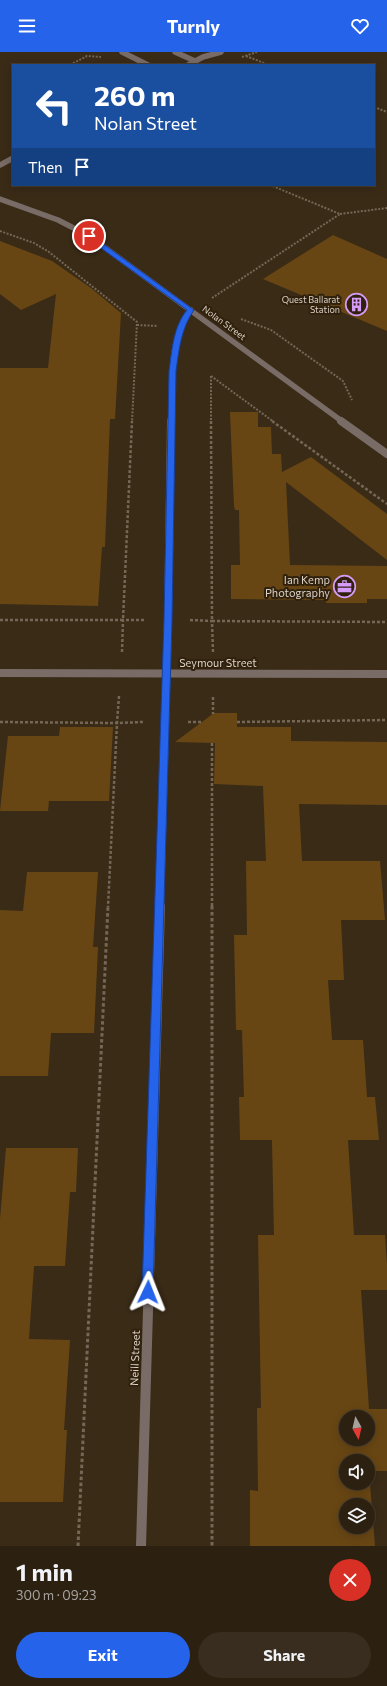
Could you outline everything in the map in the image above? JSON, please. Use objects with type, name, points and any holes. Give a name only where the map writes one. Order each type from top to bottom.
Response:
[{"type":"street","points":[[122,52],[146,64]]},
{"type":"street","points":[[175,52],[195,61]]},
{"type":"street","points":[[190,64],[221,52]]},
{"type":"street","points":[[0,165],[12,159]]},
{"type":"street","name":"Nolan Street","points":[[0,200],[58,220],[89,236],[387,454]]},
{"type":"street","name":"Neill Street","points":[[141,1546],[166,674],[172,371],[178,336],[185,317],[191,310]]},
{"type":"street","name":"Seymour Street","points":[[0,673],[387,674]]},
{"type":"path","points":[[246,56],[266,64]]},
{"type":"path","points":[[375,107],[387,112]]},
{"type":"path","points":[[272,186],[340,214]]},
{"type":"path","points":[[208,300],[340,214],[387,208]]},
{"type":"path","points":[[0,231],[34,243],[49,252],[137,322],[123,620],[0,620]]},
{"type":"path","points":[[387,504],[211,376],[212,621],[387,622]]},
{"type":"path","points":[[237,722],[387,720]]},
{"type":"path","points":[[0,722],[117,722],[78,1546]]},
{"type":"path","points":[[212,743],[212,1546]]},
{"type":"building","name":"Quest Ballarat Station","points":[[333,235],[387,259],[387,331],[263,279]]},
{"type":"building","points":[[0,241],[52,261],[91,288],[121,313],[115,419],[110,419],[105,547],[102,547],[98,606],[0,604],[0,368],[48,368],[56,294],[21,310],[0,294]]},
{"type":"building","points":[[230,412],[258,412],[258,427],[271,427],[272,454],[281,454],[282,472],[311,457],[387,514],[387,560],[286,482],[290,565],[387,566],[387,599],[367,599],[367,603],[326,603],[326,600],[231,599],[231,565],[240,565],[239,510],[235,510],[234,506]]},
{"type":"building","points":[[214,713],[237,713],[237,727],[291,727],[291,741],[387,742],[387,805],[299,804],[302,861],[380,861],[385,920],[341,920],[344,980],[328,980],[332,1040],[363,1040],[367,1097],[375,1097],[379,1140],[348,1140],[354,1235],[385,1235],[387,1290],[361,1290],[369,1409],[387,1409],[387,1471],[375,1471],[375,1454],[339,1454],[339,1490],[371,1490],[371,1498],[339,1498],[339,1534],[374,1534],[375,1546],[250,1546],[250,1490],[258,1491],[257,1408],[261,1408],[258,1235],[274,1235],[272,1140],[240,1140],[239,1097],[244,1097],[242,1030],[236,1030],[234,935],[247,935],[246,861],[266,861],[263,786],[214,784],[215,743],[175,742]]},
{"type":"building","points":[[60,727],[113,727],[109,801],[49,801],[48,811],[0,811],[8,736],[59,736]]},
{"type":"building","points":[[27,872],[98,872],[93,947],[98,947],[94,1033],[51,1033],[48,1076],[0,1076],[0,910],[23,911]]},
{"type":"building","points":[[6,1148],[78,1148],[76,1192],[70,1192],[65,1266],[34,1266],[29,1339],[70,1340],[64,1430],[67,1430],[63,1502],[0,1502],[0,1219]]},
{"type":"place","name":"Quest Ballarat Station","points":[[356,305]]},
{"type":"place","name":"Ian Kemp Photography","points":[[345,586]]},
{"type":"route","points":[[89,236],[191,310],[185,317],[180,329],[172,371],[168,620],[163,737],[148,1292]]}]
